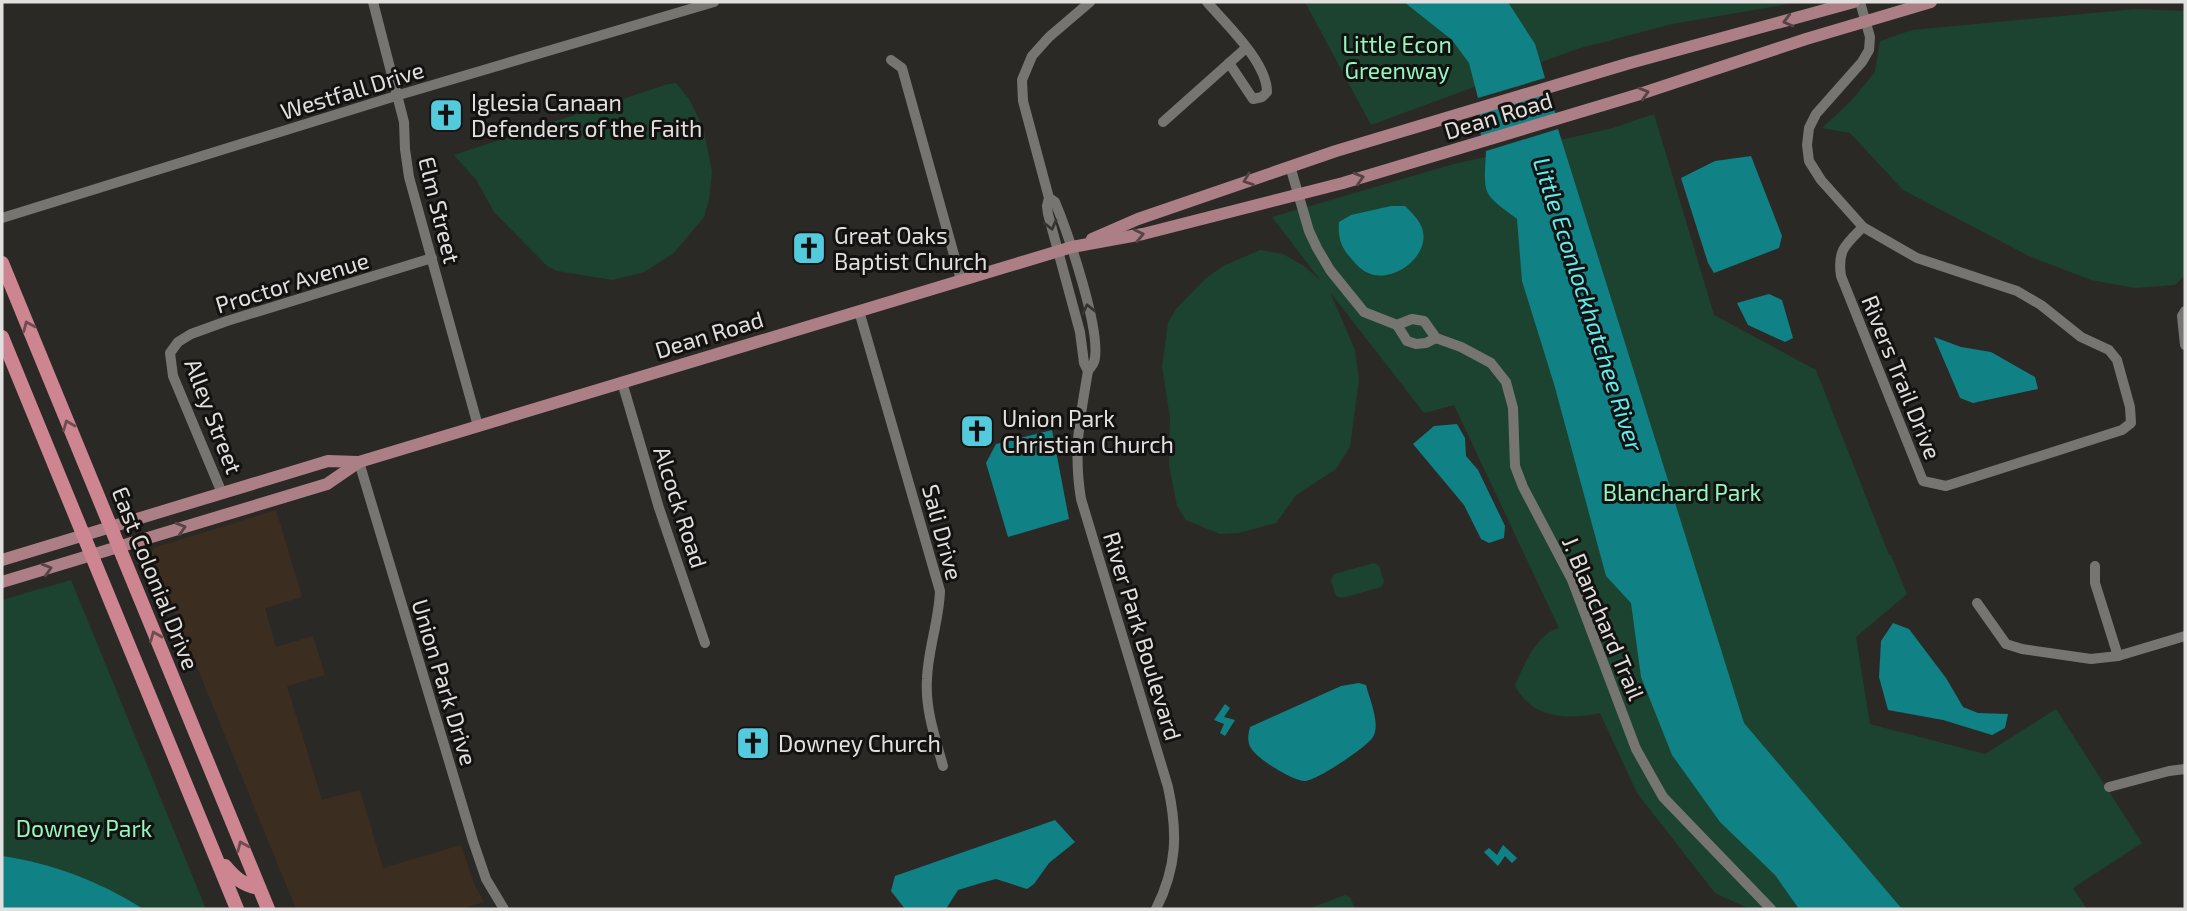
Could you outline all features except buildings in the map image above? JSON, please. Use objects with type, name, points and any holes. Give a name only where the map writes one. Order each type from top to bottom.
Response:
[{"type":"highway","name":"East Colonial Drive","points":[[2,263],[268,909]]},
{"type":"highway","points":[[2,337],[237,909]]},
{"type":"highway","points":[[215,854],[235,878],[247,886],[259,888]]},
{"type":"main road","name":"Dean Road","points":[[1072,247],[1138,219],[1290,166],[1570,81],[1854,2]]},
{"type":"main road","name":"Dean Road","points":[[2,582],[327,484],[359,462],[478,425],[1072,247],[1143,234],[1298,195],[1462,148],[1931,2]]},
{"type":"main road","name":"Dean Road","points":[[2,560],[328,461],[359,462]]},
{"type":"street","name":"Elm Street","points":[[373,2],[399,95],[409,177],[478,425]]},
{"type":"street","name":"Westfall Drive","points":[[2,218],[399,95],[714,2]]},
{"type":"street","points":[[1049,198],[1023,101],[1022,80],[1032,56],[1049,37],[1090,2]]},
{"type":"street","points":[[1207,2],[1246,48],[1267,82],[1267,92],[1262,97],[1253,99],[1229,63]]},
{"type":"street","name":"Rivers Trail Drive","points":[[1860,2],[1870,37],[1869,50],[1862,62],[1816,114],[1809,128],[1809,161],[1821,180],[1864,226],[1917,258],[2017,292],[2041,305],[2081,337],[2109,350],[2117,360],[2130,407],[2131,423],[2122,430],[1946,486],[1923,481],[1841,276],[1838,260],[1844,247],[1864,226]]},
{"type":"street","points":[[1163,122],[1246,48]]},
{"type":"street","points":[[891,60],[902,68],[961,280]]},
{"type":"street","name":"J. Blanchard Trail","points":[[1290,166],[1309,231],[1330,270],[1364,312],[1397,325],[1407,341],[1426,343],[1436,338]]},
{"type":"street","name":"River Park Boulevard","points":[[1088,371],[1047,206],[1049,198],[1055,202],[1072,247],[1093,326],[1094,362],[1088,371],[1076,442],[1081,499],[1168,787],[1175,819],[1175,848],[1170,877],[1156,909]]},
{"type":"street","name":"Proctor Avenue","points":[[170,353],[178,342],[191,334],[432,258]]},
{"type":"street","name":"Sali Drive","points":[[859,311],[940,591],[926,696],[943,766]]},
{"type":"street","points":[[2185,311],[2182,316],[2185,345]]},
{"type":"street","name":"J. Blanchard Trail","points":[[1397,325],[1412,319],[1424,321],[1436,338],[1481,356],[1491,363],[1506,382],[1513,408],[1515,466],[1523,487],[1572,580],[1636,749],[1663,797],[1771,909]]},
{"type":"street","name":"Alley Street","points":[[170,353],[173,376],[222,493]]},
{"type":"street","name":"Alcock Road","points":[[622,382],[659,508],[705,643]]},
{"type":"street","name":"Union Park Drive","points":[[359,462],[473,841],[486,879],[504,909]]},
{"type":"street","points":[[2095,566],[2095,583],[2118,656]]},
{"type":"street","points":[[1977,603],[2006,644],[2022,649],[2091,659],[2118,656],[2185,636]]},
{"type":"street","points":[[2109,787],[2185,769]]},
{"type":"shaded area","points":[[276,510],[302,597],[265,608],[276,647],[313,636],[325,675],[287,686],[322,800],[360,790],[383,868],[461,845],[474,884],[484,902],[460,909],[296,909],[151,555],[153,548]]},
{"type":"green space","name":"Little Econ Greenway","points":[[1305,2],[1800,2],[1672,24],[1577,49],[1371,125]]},
{"type":"green space","points":[[2136,9],[2185,11],[2185,275],[2175,285],[2135,288],[2091,280],[2029,256],[1903,190],[1850,133],[1822,128],[1851,101],[1875,72],[1880,41],[1912,30]]},
{"type":"green space","points":[[676,83],[689,99],[703,127],[712,171],[709,200],[704,217],[674,253],[644,272],[613,280],[557,271],[547,266],[494,212],[477,181],[454,155],[668,84]]},
{"type":"green space","name":"Blanchard Park","points":[[1654,114],[1714,315],[1816,370],[1907,594],[1856,637],[1870,724],[1985,754],[2056,709],[2142,843],[2073,888],[2087,909],[1750,909],[1715,893],[1637,793],[1600,713],[1575,716],[1551,714],[1530,705],[1522,696],[1515,685],[1527,660],[1544,637],[1559,628],[1454,405],[1424,413],[1330,292],[1355,350],[1359,379],[1350,447],[1336,469],[1296,495],[1276,523],[1239,533],[1220,534],[1186,520],[1177,506],[1169,465],[1170,418],[1162,367],[1168,323],[1176,309],[1205,279],[1223,266],[1260,250],[1283,254],[1304,266],[1321,281],[1272,217],[1454,164],[1613,128]]},
{"type":"green space","points":[[1374,563],[1379,566],[1384,582],[1381,587],[1342,598],[1336,596],[1331,580],[1334,574]]},
{"type":"green space","name":"Downey Park","points":[[71,580],[206,909],[2,909],[2,600]]},
{"type":"green space","points":[[1345,895],[1350,897],[1355,909],[1308,909]]},
{"type":"water","points":[[1404,2],[1508,2],[1535,44],[1545,78],[1478,98],[1469,63],[1452,40]]},
{"type":"water","points":[[1548,87],[1557,119],[1483,141],[1479,129],[1480,108]]},
{"type":"water","name":"Little Econlockhatchee River","points":[[1558,129],[1744,723],[1902,909],[1799,909],[1775,875],[1720,822],[1672,755],[1641,677],[1631,603],[1606,576],[1554,384],[1522,281],[1517,219],[1491,197],[1485,185],[1486,151]]},
{"type":"water","points":[[1751,156],[1782,236],[1779,248],[1714,273],[1708,263],[1681,178],[1715,161]]},
{"type":"water","points":[[1391,206],[1405,206],[1417,218],[1422,228],[1421,249],[1407,266],[1397,272],[1376,275],[1362,269],[1344,249],[1340,241],[1339,222],[1351,215]]},
{"type":"water","points":[[1769,294],[1782,300],[1793,338],[1785,342],[1748,325],[1737,303]]},
{"type":"water","points":[[1934,337],[1961,347],[1991,352],[2035,377],[2038,389],[1973,403],[1960,398]]},
{"type":"water","points":[[1457,424],[1465,438],[1466,456],[1478,470],[1505,526],[1504,538],[1489,543],[1481,539],[1464,505],[1413,444],[1434,426]]},
{"type":"water","points":[[1052,430],[1069,519],[1008,537],[986,463],[996,444]]},
{"type":"water","points":[[1893,623],[1909,629],[1946,678],[1963,707],[1978,713],[2008,714],[2005,728],[1992,735],[1943,720],[1888,710],[1879,677],[1881,641]]},
{"type":"water","points":[[1359,683],[1366,685],[1375,718],[1375,732],[1369,742],[1330,770],[1311,780],[1299,780],[1268,763],[1251,748],[1248,738],[1250,727],[1341,686]]},
{"type":"water","points":[[1225,704],[1230,708],[1224,717],[1235,720],[1225,736],[1220,733],[1224,724],[1214,720]]},
{"type":"water","points":[[1055,820],[1075,842],[1049,863],[1034,884],[1027,889],[996,879],[958,890],[946,909],[905,909],[891,891],[895,876]]},
{"type":"water","points":[[1503,845],[1517,858],[1512,863],[1505,856],[1498,866],[1484,852],[1489,848],[1497,855]]},
{"type":"water","points":[[2,856],[39,863],[76,875],[143,909],[2,909]]},
{"type":"place","name":"Iglesia Canaan Defenders of the Faith","points":[[446,115]]},
{"type":"place","name":"Great Oaks Baptist Church","points":[[809,248]]},
{"type":"place","name":"Union Park Christian Church","points":[[977,431]]},
{"type":"place","name":"Downey Church","points":[[753,743]]}]
